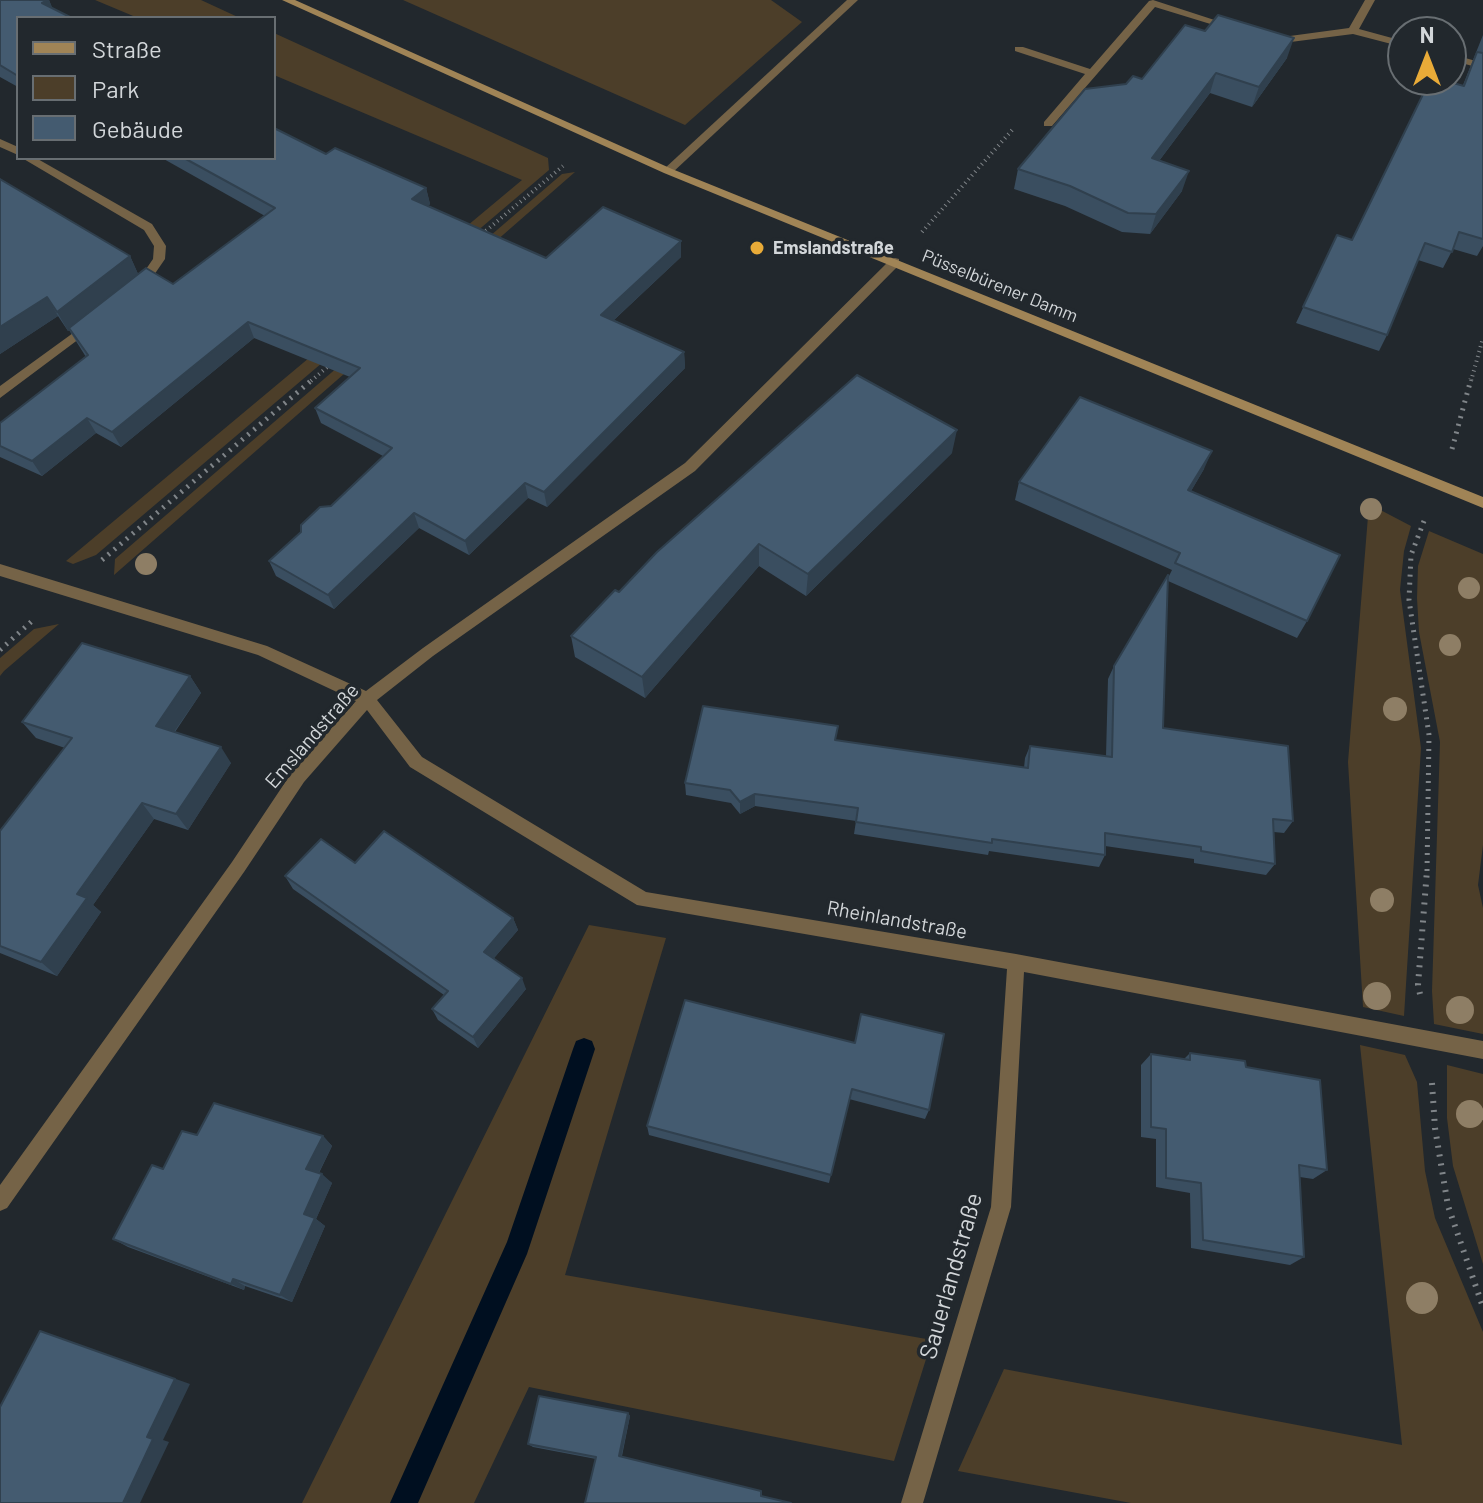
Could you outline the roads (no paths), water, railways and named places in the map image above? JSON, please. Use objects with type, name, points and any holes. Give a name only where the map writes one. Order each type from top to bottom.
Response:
[{"type":"main road","name":"Püsselbürener Damm","points":[[287,0],[597,142],[1483,503]]},
{"type":"street","points":[[668,171],[853,0]]},
{"type":"street","points":[[1353,31],[1370,0]]},
{"type":"street","points":[[1048,124],[1153,3],[1245,31]]},
{"type":"street","points":[[1260,36],[1276,41],[1353,31],[1387,40]]},
{"type":"street","points":[[1019,49],[1092,73]]},
{"type":"street","points":[[31,160],[148,227],[160,246],[159,259],[144,284],[132,293]]},
{"type":"street","name":"Emslandstraße","points":[[0,1201],[238,867],[298,777],[367,699],[428,652],[690,467],[895,262]]},
{"type":"street","points":[[0,393],[108,311]]},
{"type":"street","points":[[0,570],[262,650],[367,699]]},
{"type":"street","name":"Rheinlandstraße","points":[[367,699],[416,762],[643,899],[1016,962],[1483,1050]]},
{"type":"street","name":"Sauerlandstraße","points":[[912,1503],[1001,1207],[1016,962]]},
{"type":"waterway","points":[[404,1503],[518,1245],[584,1049]]},
{"type":"place","name":"Emslandstraße","points":[[757,248]]}]
